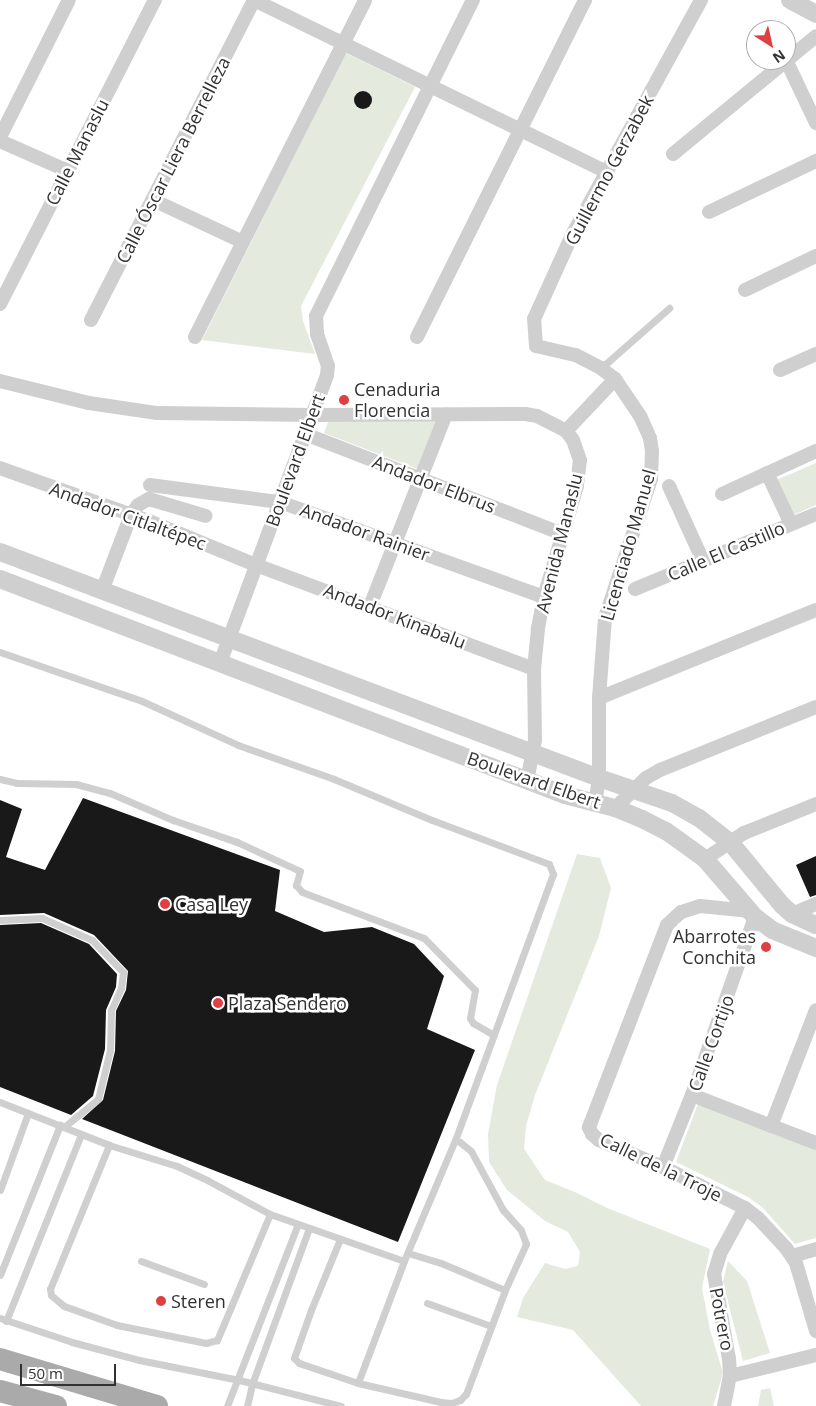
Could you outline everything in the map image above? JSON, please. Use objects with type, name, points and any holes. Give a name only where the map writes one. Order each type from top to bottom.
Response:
[{"type":"main road","points":[[0,1359],[157,1406]]},
{"type":"main road","points":[[0,1391],[56,1406]]},
{"type":"street","points":[[0,137],[69,0]]},
{"type":"street","name":"Calle Manaslu","points":[[0,304],[155,0]]},
{"type":"street","points":[[254,0],[607,172]]},
{"type":"street","name":"Calle Óscar Liera Berrelleza","points":[[90,320],[254,0]]},
{"type":"street","points":[[195,337],[364,0]]},
{"type":"street","points":[[430,86],[473,0]]},
{"type":"street","points":[[416,337],[585,0]]},
{"type":"street","name":"Guillermo Gerzabek","points":[[536,346],[535,316],[573,233],[701,0]]},
{"type":"street","points":[[790,0],[816,14]]},
{"type":"street","points":[[796,52],[816,36]]},
{"type":"street","points":[[673,154],[774,70]]},
{"type":"street","points":[[791,70],[816,123]]},
{"type":"street","name":"Boulevard Elbert","points":[[220,663],[312,415],[328,366],[317,334],[316,316],[430,86]]},
{"type":"street","points":[[0,141],[68,171]]},
{"type":"street","points":[[709,212],[816,161]]},
{"type":"street","points":[[153,200],[243,242]]},
{"type":"street","points":[[745,290],[816,256]]},
{"type":"street","name":"Licenciado Manuel","points":[[536,346],[575,356],[601,368],[615,379],[628,395],[646,431],[652,451],[651,479],[609,601],[601,656],[599,778],[595,804]]},
{"type":"street","points":[[780,370],[816,354]]},
{"type":"street","points":[[0,381],[89,403],[157,413],[312,415],[525,414],[537,416],[566,431],[615,379]]},
{"type":"street","points":[[370,606],[446,414]]},
{"type":"street","name":"Avenida Manaslu","points":[[527,781],[535,740],[534,669],[538,629],[544,597],[577,486],[580,460],[573,440],[566,431]]},
{"type":"street","name":"Andador Elbrus","points":[[305,434],[563,534]]},
{"type":"street","points":[[722,494],[816,451]]},
{"type":"street","name":"Andador Citlaltépec","points":[[0,468],[131,514],[256,565]]},
{"type":"street","points":[[767,473],[790,524]]},
{"type":"street","name":"Andador Rainier","points":[[150,485],[280,502],[544,597]]},
{"type":"street","points":[[670,486],[703,561]]},
{"type":"street","points":[[102,591],[134,509],[149,499],[206,516]]},
{"type":"street","name":"Calle El Castillo","points":[[636,589],[816,514]]},
{"type":"street","name":"Boulevard Elbert","points":[[0,552],[686,810],[730,842],[767,890],[792,914],[816,924]]},
{"type":"street","name":"Andador Kinabalu","points":[[256,565],[370,606],[534,669]]},
{"type":"street","name":"Boulevard Elbert","points":[[0,579],[527,781],[595,804],[616,808],[666,831],[705,859],[753,914],[772,930],[816,948]]},
{"type":"street","points":[[599,698],[816,610]]},
{"type":"street","points":[[616,808],[646,778],[660,770],[816,707]]},
{"type":"street","points":[[705,859],[744,833],[816,804]]},
{"type":"street","points":[[792,914],[816,904]]},
{"type":"street","name":"Calle de la Troje","points":[[753,914],[700,906],[681,912],[667,925],[590,1120],[589,1127],[592,1134],[599,1140],[663,1167],[744,1208],[758,1218],[792,1256],[799,1270],[816,1331]]},
{"type":"street","name":"Calle Cortijo","points":[[663,1167],[692,1095],[753,914]]},
{"type":"street","points":[[771,1126],[816,1010]]},
{"type":"street","points":[[692,1095],[816,1143]]},
{"type":"street","name":"Potrero","points":[[724,1406],[730,1376],[728,1348],[714,1274],[720,1254],[744,1208]]},
{"type":"street","points":[[792,1256],[816,1250]]},
{"type":"street","points":[[730,1376],[816,1355]]},
{"type":"lane","points":[[601,368],[669,308]]},
{"type":"lane","points":[[0,652],[142,701],[238,745],[342,782],[432,820],[549,864],[553,874],[456,1140],[404,1261],[358,1382]]},
{"type":"lane","points":[[0,780],[16,784],[76,784],[110,793],[172,820],[237,842],[300,871],[296,885],[302,892],[424,938],[475,990],[470,1018],[473,1024],[494,1035]]},
{"type":"lane","points":[[0,920],[42,918],[92,940],[123,972],[121,988],[111,1010],[110,1050],[98,1099],[62,1126],[0,1275]]},
{"type":"lane","points":[[0,1102],[109,1145],[177,1166],[270,1214],[404,1261]]},
{"type":"lane","points":[[0,1190],[28,1113]]},
{"type":"lane","points":[[81,1134],[3,1319],[72,1342],[139,1360],[239,1380],[341,1406]]},
{"type":"lane","points":[[340,1239],[294,1358],[299,1363],[358,1382],[441,1402],[460,1400],[466,1394],[505,1290],[524,1252],[524,1236],[503,1210],[471,1151],[466,1145],[456,1140]]},
{"type":"lane","points":[[109,1145],[50,1288],[52,1295],[64,1306],[117,1325],[212,1343],[220,1337],[270,1214]]},
{"type":"lane","points":[[227,1406],[239,1380],[298,1224]]},
{"type":"lane","points":[[247,1406],[252,1384],[309,1228]]},
{"type":"lane","points":[[408,1253],[441,1263],[505,1290]]},
{"type":"lane","points":[[141,1261],[204,1284]]},
{"type":"lane","points":[[427,1303],[491,1326]]},
{"type":"shaded area","points":[[346,53],[415,87],[301,306],[303,321],[315,354],[202,340]]},
{"type":"shaded area","points":[[329,420],[444,421],[423,471],[324,433]]},
{"type":"shaded area","points":[[816,463],[816,505],[789,517],[774,481]]},
{"type":"shaded area","points":[[577,854],[600,858],[611,888],[599,936],[535,1095],[526,1126],[524,1149],[545,1180],[607,1208],[710,1249],[702,1288],[710,1330],[723,1373],[713,1406],[641,1406],[573,1330],[517,1317],[523,1298],[545,1263],[565,1269],[578,1266],[580,1252],[568,1232],[545,1221],[507,1190],[489,1162],[488,1134],[497,1085]]},
{"type":"shaded area","points":[[699,1101],[816,1147],[816,1238],[795,1244],[762,1207],[748,1197],[676,1162]]},
{"type":"shaded area","points":[[728,1261],[747,1281],[770,1353],[743,1361],[723,1282]]},
{"type":"shaded area","points":[[770,1388],[774,1406],[758,1406],[761,1390]]},
{"type":"building","points":[[363,91],[369,94],[372,100],[369,106],[363,109],[357,106],[354,100],[357,94]]},
{"type":"building","name":"Plaza Sendero","points":[[83,798],[280,870],[275,911],[324,932],[372,927],[414,944],[444,976],[427,1029],[475,1050],[398,1242],[82,1119],[103,1100],[115,1051],[116,1011],[126,990],[128,971],[94,935],[44,913],[0,915],[0,800],[22,809],[6,857],[45,870]]},
{"type":"building","points":[[816,856],[816,895],[810,897],[796,865]]},
{"type":"building","points":[[41,923],[89,944],[117,974],[116,987],[106,1010],[105,1049],[93,1096],[71,1115],[0,1087],[0,925]]},
{"type":"place","name":"Cenaduria Florencia","points":[[344,400]]},
{"type":"place","name":"Casa Ley","points":[[165,904]]},
{"type":"place","name":"Abarrotes Conchita","points":[[766,947]]},
{"type":"place","name":"Plaza Sendero","points":[[218,1003]]},
{"type":"place","name":"Steren","points":[[161,1301]]}]
